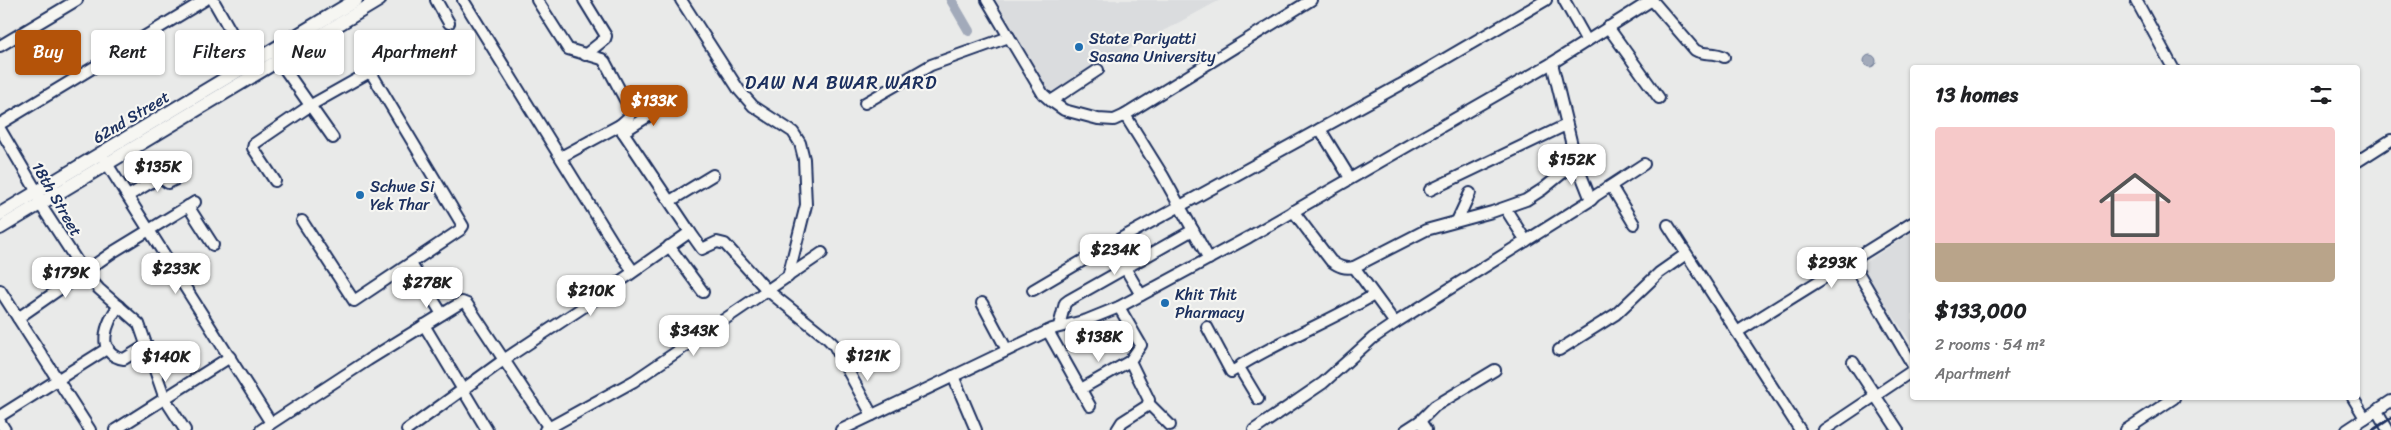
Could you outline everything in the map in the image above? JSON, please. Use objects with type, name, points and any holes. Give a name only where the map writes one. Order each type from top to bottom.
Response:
[{"type":"main road","name":"62nd Street","points":[[313,30],[356,0]]},
{"type":"main road","name":"62nd Street","points":[[323,30],[379,0]]},
{"type":"main road","name":"62nd Street","points":[[0,228],[38,198],[274,57]]},
{"type":"main road","name":"62nd Street","points":[[104,159],[234,75]]},
{"type":"main road","name":"62nd Street","points":[[0,214],[38,198]]},
{"type":"street","points":[[0,46],[77,0]]},
{"type":"street","points":[[0,124],[205,0]]},
{"type":"street","points":[[213,0],[230,30]]},
{"type":"street","points":[[436,0],[449,23]]},
{"type":"street","points":[[464,0],[633,272]]},
{"type":"street","points":[[537,0],[568,49],[602,58],[606,62],[632,111],[621,128]]},
{"type":"street","points":[[584,0],[606,36],[605,39],[585,55]]},
{"type":"street","points":[[681,0],[739,90],[753,106],[793,132],[800,143],[804,159],[806,205],[788,277]]},
{"type":"street","points":[[987,0],[1043,94],[1064,110],[1098,119],[1114,120],[1311,0]]},
{"type":"street","points":[[1033,290],[1111,244],[1400,85],[1546,0]]},
{"type":"street","points":[[1564,0],[1587,41]]},
{"type":"street","points":[[842,430],[1059,326],[1087,320],[1119,307],[1209,259],[1552,63],[1652,0],[1695,50],[1703,53],[1714,52],[1724,57]]},
{"type":"street","points":[[2136,0],[2171,65]]},
{"type":"street","points":[[1608,27],[1659,98]]},
{"type":"street","points":[[865,104],[931,65],[1009,37]]},
{"type":"street","points":[[1552,63],[1576,162],[1592,200]]},
{"type":"street","points":[[1051,101],[1098,70]]},
{"type":"street","points":[[275,181],[253,146],[311,106],[365,74],[373,76],[463,226],[411,264],[354,301],[302,221]]},
{"type":"street","points":[[289,75],[333,138]]},
{"type":"street","points":[[561,157],[672,101]]},
{"type":"street","points":[[1125,115],[1163,176],[1209,259]]},
{"type":"street","points":[[1430,190],[1566,125]]},
{"type":"street","points":[[621,128],[702,249],[717,242],[725,244],[767,290],[794,310],[834,345],[872,415]]},
{"type":"street","name":"18th Street","points":[[0,129],[38,198],[84,272],[139,324],[165,399],[185,430]]},
{"type":"street","points":[[1320,129],[1350,178]]},
{"type":"street","points":[[2360,160],[2391,140]]},
{"type":"street","points":[[104,159],[271,423]]},
{"type":"street","points":[[1293,211],[1332,261],[1343,268],[1354,267],[1417,234],[1505,208],[1534,195],[1576,162]]},
{"type":"street","points":[[1254,430],[1323,383],[1373,338],[1592,200],[1595,196],[1644,164]]},
{"type":"street","points":[[670,200],[713,176]]},
{"type":"street","points":[[128,196],[160,177],[168,183],[178,178]]},
{"type":"street","points":[[1611,186],[1634,224]]},
{"type":"street","points":[[1457,221],[1470,193]]},
{"type":"street","points":[[18,318],[84,272],[191,204],[213,245]]},
{"type":"street","points":[[1505,208],[1526,241]]},
{"type":"street","points":[[1738,332],[1852,262],[1910,223]]},
{"type":"street","points":[[1668,225],[1800,430]]},
{"type":"street","points":[[1059,326],[1065,304],[1068,300],[1193,230]]},
{"type":"street","points":[[407,430],[505,359],[690,232]]},
{"type":"street","points":[[1111,244],[1141,295]]},
{"type":"street","points":[[669,246],[703,292]]},
{"type":"street","points":[[261,430],[460,303],[467,304],[505,359],[547,429],[634,381],[715,328],[822,253]]},
{"type":"street","points":[[1559,350],[1616,314],[1659,273],[1686,254]]},
{"type":"street","points":[[1852,262],[1910,361]]},
{"type":"street","points":[[411,264],[442,314]]},
{"type":"street","points":[[1354,267],[1395,323]]},
{"type":"street","points":[[0,290],[90,430]]},
{"type":"street","points":[[1207,327],[1231,372],[1283,341],[1332,319],[1374,295]]},
{"type":"street","points":[[982,303],[1007,350]]},
{"type":"street","points":[[119,306],[106,326],[105,339],[108,348],[115,356],[124,359],[147,345]]},
{"type":"street","points":[[1081,389],[1130,360],[1141,345],[1119,307]]},
{"type":"street","points":[[424,325],[487,430]]},
{"type":"street","points":[[1048,331],[1090,406]]},
{"type":"street","points":[[0,416],[59,381],[108,348]]},
{"type":"street","points":[[116,430],[230,358]]},
{"type":"street","points":[[1130,360],[1149,404],[1170,425]]},
{"type":"street","points":[[1853,362],[1898,430]]},
{"type":"street","points":[[1240,367],[1258,399]]},
{"type":"street","points":[[1406,430],[1423,426],[1434,406],[1495,370]]},
{"type":"street","points":[[1824,430],[1910,372]]},
{"type":"street","points":[[953,376],[976,430]]},
{"type":"street","points":[[2126,430],[2171,400]]},
{"type":"street","points":[[2354,400],[2365,418]]},
{"type":"street","points":[[2347,430],[2391,401]]},
{"type":"street","points":[[1117,430],[1122,422],[1149,404]]},
{"type":"street","points":[[2376,411],[2388,430]]},
{"type":"street","points":[[0,422],[5,430]]},
{"type":"shaded area","name":"State Pariyatti Sasana University","points":[[996,0],[1220,0],[1049,93]]},
{"type":"shaded area","points":[[1910,233],[1910,341],[1860,266]]},
{"type":"water","points":[[1870,55],[1876,61],[1870,67],[1864,61]]},
{"type":"waterway","points":[[951,0],[969,31]]},
{"type":"railway","points":[[2373,430],[2391,418]]},
{"type":"place","name":"State Pariyatti Sasana University","points":[[1079,47]]},
{"type":"place","name":"Schwe Si Yek Thar","points":[[360,195]]},
{"type":"place","name":"Khit Thit Pharmacy","points":[[1165,303]]},
{"type":"district","name":"DAW NA BWAR WARD","points":[[841,82]]}]
